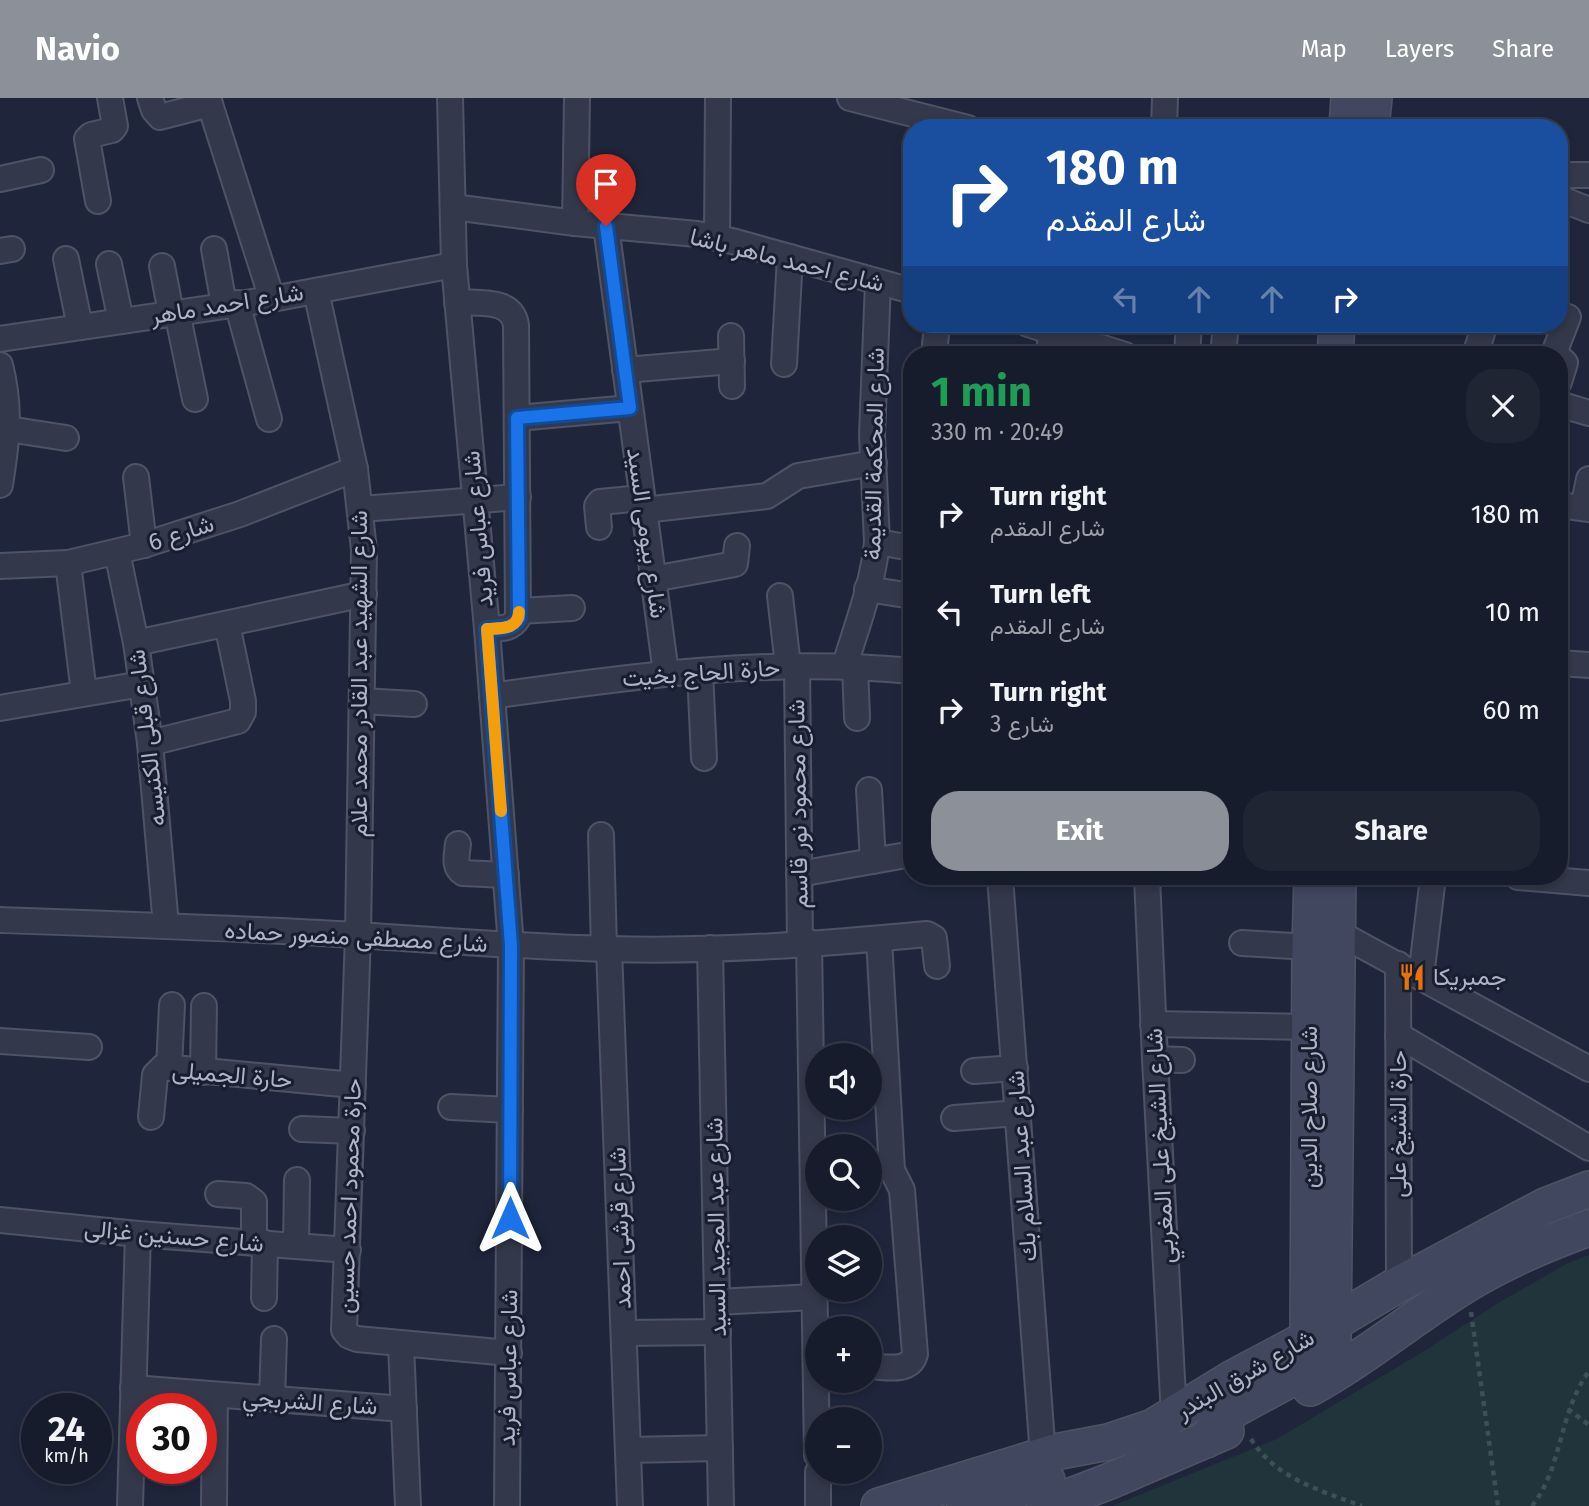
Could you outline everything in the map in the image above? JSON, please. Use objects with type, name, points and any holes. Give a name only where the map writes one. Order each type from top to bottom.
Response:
[{"type":"main road","points":[[1348,119],[1349,98]]},
{"type":"main road","points":[[1372,119],[1374,98]]},
{"type":"main road","name":"شارع صلاح الدين","points":[[1313,885],[1323,939],[1321,1330]]},
{"type":"main road","name":"شارع صلاح الدين","points":[[1321,1330],[1310,1027],[1323,939],[1336,885]]},
{"type":"main road","name":"شارع شرق البندر","points":[[879,1506],[1042,1456],[1108,1442],[1142,1431],[1174,1416],[1233,1378],[1399,1284],[1545,1206],[1589,1189]]},
{"type":"main road","name":"شارع شرق البندر","points":[[1045,1506],[1242,1424],[1348,1367],[1467,1284],[1508,1262],[1589,1228]]},
{"type":"main road","points":[[1206,1440],[1219,1423],[1235,1409],[1318,1364],[1330,1351],[1321,1330]]},
{"type":"main road","points":[[965,1506],[1072,1471],[1108,1442]]},
{"type":"street","points":[[98,201],[86,139],[91,135],[112,130],[115,126],[110,98]]},
{"type":"street","points":[[150,98],[160,117],[209,101],[272,299]]},
{"type":"street","name":"شارع عباس فريد","points":[[450,98],[454,265],[487,629],[511,946],[507,1506]]},
{"type":"street","points":[[575,223],[577,98]]},
{"type":"street","points":[[717,238],[718,98]]},
{"type":"street","points":[[850,98],[933,119]]},
{"type":"street","points":[[1164,119],[1165,98]]},
{"type":"street","points":[[0,179],[41,170]]},
{"type":"street","points":[[1568,175],[1589,174]]},
{"type":"street","points":[[1568,202],[1589,210]]},
{"type":"street","name":"شارع احمد ماهر باشا","points":[[453,207],[575,223],[697,234],[903,289]]},
{"type":"street","name":"شارع بيومى السيد","points":[[606,226],[666,673]]},
{"type":"street","points":[[214,249],[269,419]]},
{"type":"street","points":[[784,364],[790,257]]},
{"type":"street","points":[[66,260],[80,327]]},
{"type":"street","points":[[109,264],[121,321]]},
{"type":"street","name":"شارع احمد ماهر","points":[[0,339],[272,299],[454,265]]},
{"type":"street","points":[[162,266],[195,399]]},
{"type":"street","name":"شارع المحكمة القديمة","points":[[857,718],[850,665],[877,542],[872,435],[878,282]]},
{"type":"street","name":"شارع الشهيد عبد القادر محمد علام","points":[[316,291],[355,469],[361,509],[364,594],[358,935]]},
{"type":"street","points":[[457,302],[503,306],[510,310],[514,317],[519,618],[514,625],[507,628],[487,629]]},
{"type":"street","points":[[1042,333],[1091,346]]},
{"type":"street","points":[[731,336],[732,386]]},
{"type":"street","points":[[625,370],[732,361]]},
{"type":"street","points":[[0,365],[7,391],[8,429],[0,485]]},
{"type":"street","points":[[1568,407],[1589,413]]},
{"type":"street","points":[[517,418],[630,408]]},
{"type":"street","points":[[8,429],[66,438]]},
{"type":"street","points":[[599,527],[597,506],[600,502],[643,504],[767,496],[798,477],[874,463]]},
{"type":"street","name":"شارع 6","points":[[0,566],[68,563],[144,545],[240,514],[355,469]]},
{"type":"street","points":[[136,477],[144,545]]},
{"type":"street","points":[[1577,508],[1589,479]]},
{"type":"street","points":[[361,509],[518,497]]},
{"type":"street","points":[[877,542],[903,546]]},
{"type":"street","points":[[653,579],[735,564],[737,547]]},
{"type":"street","name":"شارع قبلى الكنيسه","points":[[117,552],[136,643],[150,743],[166,926]]},
{"type":"street","points":[[68,563],[84,693]]},
{"type":"street","points":[[867,589],[903,595]]},
{"type":"street","points":[[136,643],[364,594]]},
{"type":"street","name":"شارع محمود نور قاسم","points":[[780,596],[793,666],[799,874],[805,943],[812,1225]]},
{"type":"street","points":[[519,611],[572,608]]},
{"type":"street","points":[[150,743],[238,721],[243,712],[243,701],[227,624]]},
{"type":"street","points":[[1568,663],[1589,664]]},
{"type":"street","name":"حارة الحاج بخيت","points":[[492,696],[666,673],[850,665],[903,670]]},
{"type":"street","points":[[700,671],[704,758]]},
{"type":"street","points":[[0,708],[142,684]]},
{"type":"street","points":[[362,701],[414,704]]},
{"type":"street","points":[[869,790],[873,861]]},
{"type":"street","name":"شارع قرشى احمد","points":[[601,835],[631,1506]]},
{"type":"street","points":[[458,844],[456,864],[459,871],[506,875]]},
{"type":"street","points":[[799,874],[903,856]]},
{"type":"street","points":[[1568,878],[1588,878]]},
{"type":"street","name":"شارع عبد السلام بك","points":[[1001,885],[1042,1456]]},
{"type":"street","name":"شارع الشيخ على المغربي","points":[[1147,885],[1174,1416]]},
{"type":"street","points":[[1421,977],[1432,885]]},
{"type":"street","name":"شارع مصطفى منصور حماده","points":[[0,920],[358,935],[511,946],[607,949],[710,948],[931,935],[935,942],[937,966]]},
{"type":"street","name":"حارة محمود احمد حسين","points":[[358,935],[344,1329],[349,1336],[357,1339],[509,1353]]},
{"type":"street","points":[[879,939],[891,1170],[902,1190],[915,1354],[913,1362],[906,1367],[882,1366]]},
{"type":"street","points":[[1242,943],[1323,939],[1398,964],[1589,1069]]},
{"type":"street","name":"شارع عبد المجيد السيد","points":[[710,948],[721,1506]]},
{"type":"street","name":"حارة الشيخ على","points":[[1398,964],[1399,1284]]},
{"type":"street","points":[[169,1068],[172,1005]]},
{"type":"street","points":[[203,1072],[204,1006]]},
{"type":"street","points":[[1153,1024],[1310,1027]]},
{"type":"street","points":[[1398,1035],[1589,1148]]},
{"type":"street","points":[[0,1041],[89,1047]]},
{"type":"street","points":[[1154,1059],[1182,1060]]},
{"type":"street","name":"حارة الجميلى","points":[[151,1117],[155,1075],[163,1067],[354,1085]]},
{"type":"street","points":[[974,1071],[1015,1068]]},
{"type":"street","points":[[451,1107],[510,1110]]},
{"type":"street","points":[[954,1118],[1019,1114]]},
{"type":"street","points":[[302,1129],[352,1131]]},
{"type":"street","points":[[296,1246],[297,1180]]},
{"type":"street","points":[[218,1194],[246,1196],[254,1202],[264,1298]]},
{"type":"street","name":"شارع حسنين غزالى","points":[[0,1220],[348,1250]]},
{"type":"street","points":[[130,1506],[138,1234]]},
{"type":"street","points":[[717,1302],[805,1297]]},
{"type":"street","points":[[624,1333],[718,1332]]},
{"type":"street","points":[[272,1399],[274,1339]]},
{"type":"street","points":[[401,1345],[408,1506]]},
{"type":"street","name":"شارع الشربجي","points":[[133,1388],[192,1393]]},
{"type":"street","name":"شارع الشربجي","points":[[217,1395],[404,1409]]},
{"type":"street","points":[[628,1450],[720,1448]]},
{"type":"street","points":[[214,1484],[214,1506]]},
{"type":"street","points":[[818,1484],[818,1506]]},
{"type":"path","points":[[1467,1284],[1497,1506]]},
{"type":"path","points":[[1532,1506],[1544,1492],[1568,1409],[1589,1371]]},
{"type":"path","points":[[1568,1409],[1589,1425]]},
{"type":"path","points":[[1242,1424],[1259,1452],[1279,1471],[1362,1506]]},
{"type":"shaded area","points":[[1589,1255],[1589,1506],[1112,1506],[1277,1439],[1421,1353],[1495,1305],[1566,1264]]},
{"type":"slow traffic","points":[[501,811],[487,629],[514,625],[519,618],[519,612]]},
{"type":"place","name":"جمبريكا","points":[[1412,977]]},
{"type":"route","points":[[510,1218],[511,946],[487,629],[507,628],[514,625],[519,618],[517,418],[630,408],[606,226]]}]
